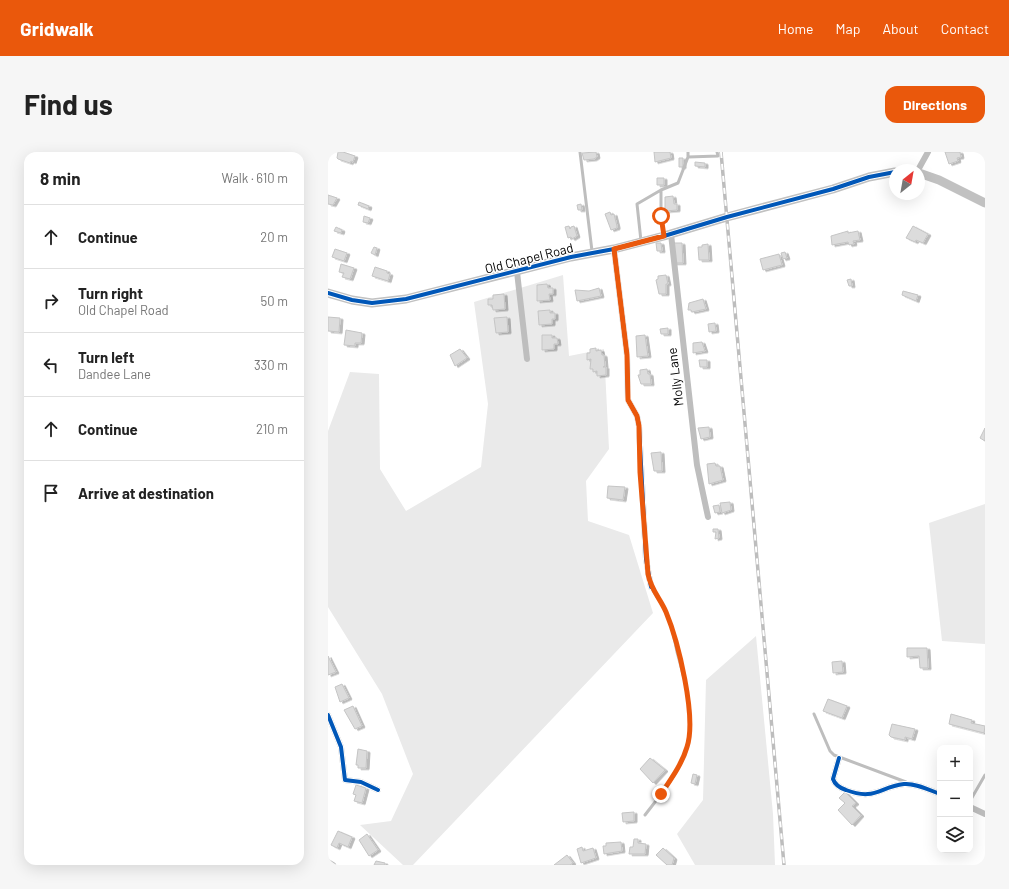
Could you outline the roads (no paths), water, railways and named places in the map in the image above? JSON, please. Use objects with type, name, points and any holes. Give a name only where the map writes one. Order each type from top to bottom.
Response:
[{"type":"street","points":[[921,164],[928,152]]},
{"type":"street","name":"Old Chapel Road","points":[[328,293],[352,300],[379,303],[406,299],[518,272],[571,257],[641,242],[727,217],[833,189],[869,177],[889,173]]},
{"type":"street","points":[[925,175],[944,182],[985,203]]},
{"type":"street","name":"Molly Lane","points":[[667,235],[700,485],[708,517]]},
{"type":"street","points":[[614,249],[627,355],[628,400],[637,416],[639,426],[646,560],[651,587]]},
{"type":"street","points":[[518,272],[527,359]]},
{"type":"street","points":[[328,715],[341,747],[345,780],[362,782],[378,790]]},
{"type":"street","points":[[839,758],[833,779],[838,787],[854,793],[870,795],[904,784],[911,784],[937,793]]},
{"type":"street","points":[[973,808],[985,814]]},
{"type":"street","points":[[328,862],[333,865]]},
{"type":"lane","points":[[580,152],[593,253]]},
{"type":"lane","points":[[641,242],[637,204],[660,190],[678,183],[688,157],[688,152]]},
{"type":"lane","points":[[688,157],[718,156],[717,152]]},
{"type":"lane","points":[[660,190],[661,216],[667,235]]},
{"type":"lane","points":[[645,815],[678,769],[688,746],[690,710],[688,693],[671,625],[666,611],[651,587]]},
{"type":"lane","points":[[814,714],[830,751],[839,758],[911,784]]},
{"type":"lane","points":[[973,796],[985,775]]},
{"type":"railway","points":[[721,152],[784,865]]}]
